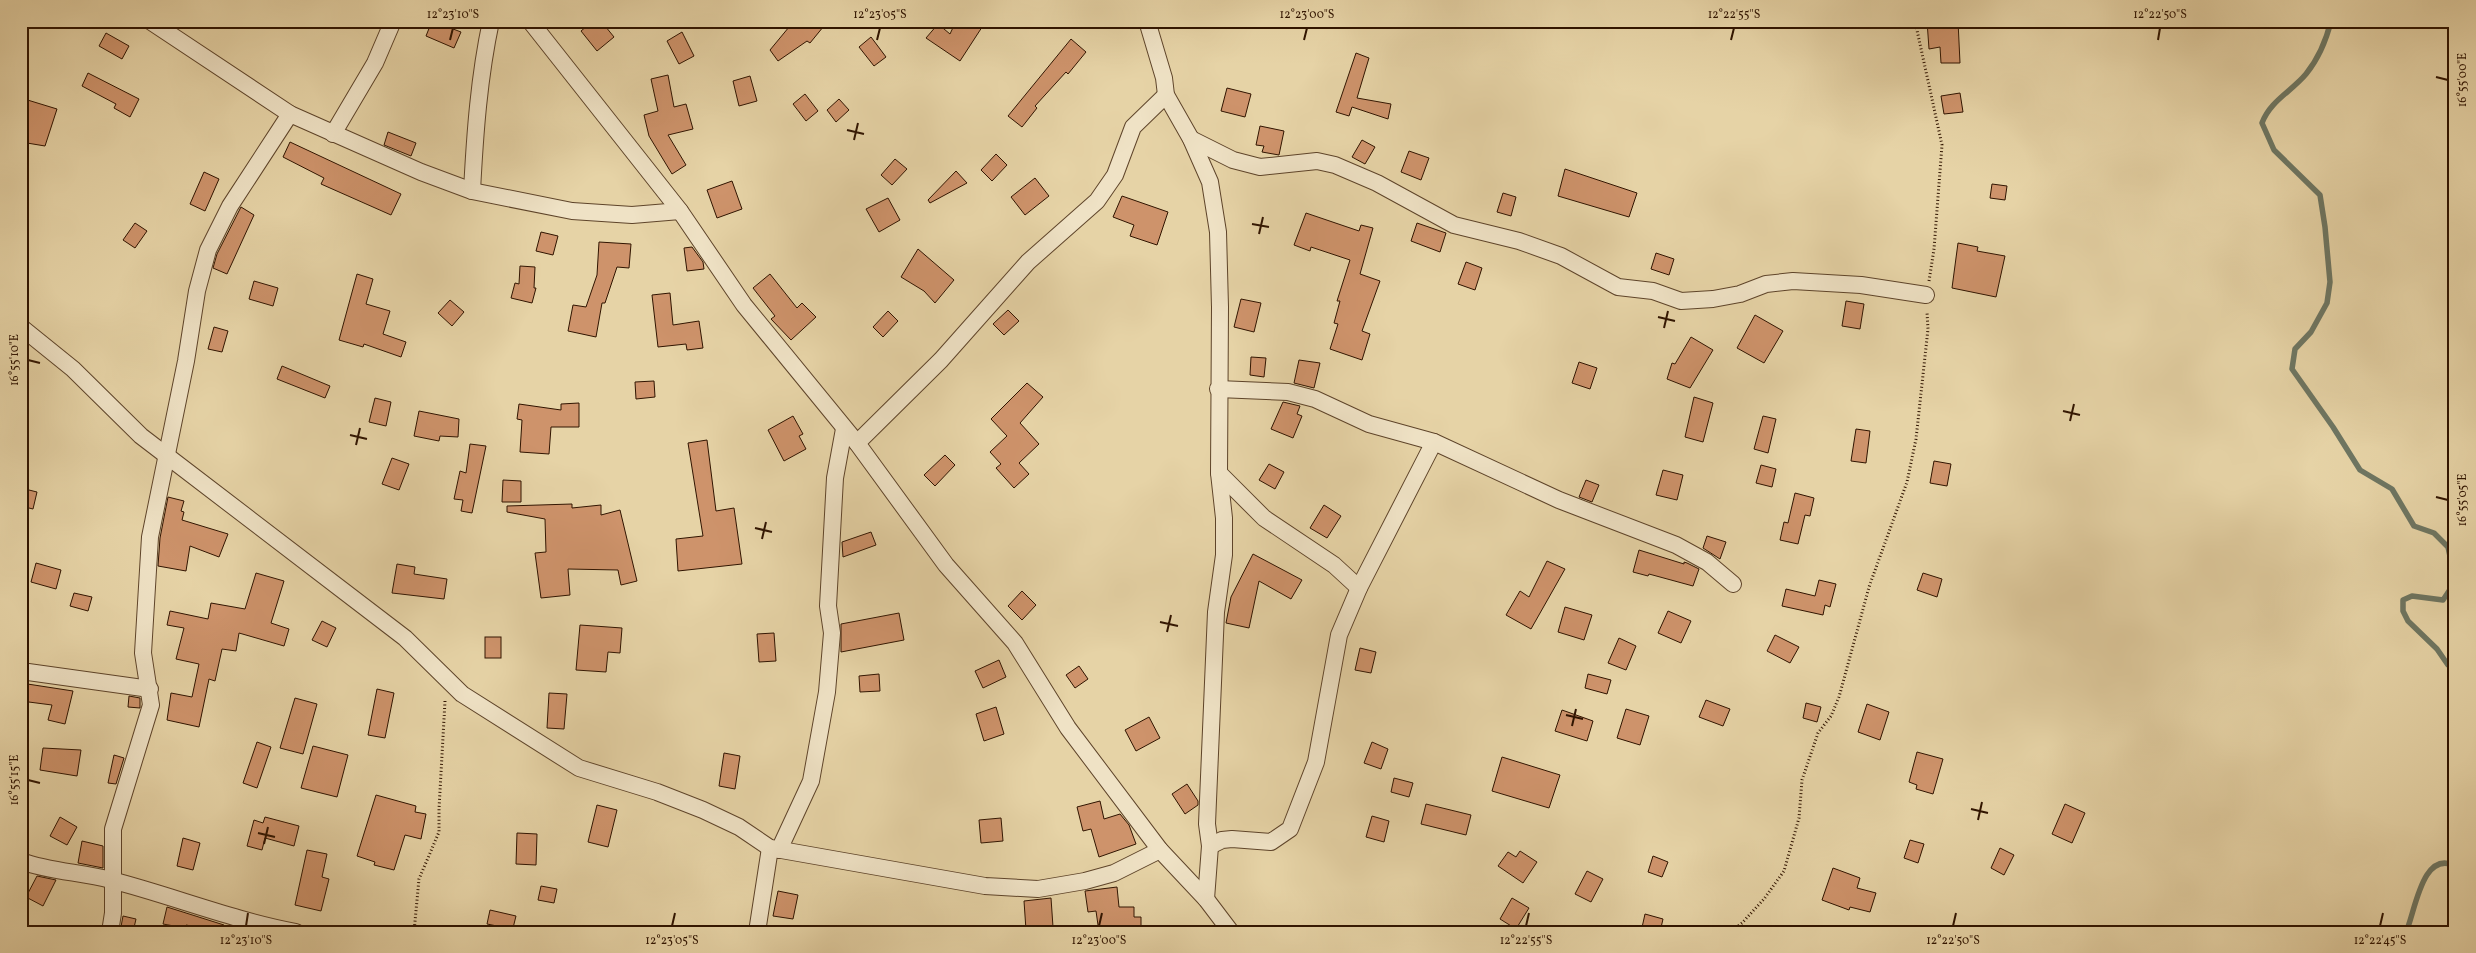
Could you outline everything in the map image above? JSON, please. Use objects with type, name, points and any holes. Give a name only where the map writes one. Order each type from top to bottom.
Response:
[{"type":"street","points":[[150,21],[290,114],[421,172],[472,190],[572,211],[632,215],[680,211]]},
{"type":"street","points":[[333,134],[375,62],[393,21]]},
{"type":"street","points":[[472,190],[476,111],[491,21]]},
{"type":"street","points":[[530,21],[680,211],[744,305],[857,443],[946,565],[1015,643],[1068,728],[1160,850],[1206,899],[1231,932]]},
{"type":"street","points":[[1147,21],[1164,78],[1166,95],[1192,140],[1210,182],[1218,232],[1220,308],[1218,389],[1219,473],[1224,518],[1224,555],[1216,612],[1212,663],[1207,824],[1210,846],[1206,899]]},
{"type":"street","points":[[857,443],[941,360],[1028,262],[1097,201],[1115,176],[1133,127],[1166,95]]},
{"type":"street","points":[[110,932],[113,829],[143,737],[151,704],[143,653],[150,537],[186,361],[197,291],[208,250],[230,206],[290,114]]},
{"type":"street","points":[[1192,140],[1233,160],[1260,166],[1317,161],[1335,165],[1377,183],[1454,225],[1519,241],[1560,256],[1618,287],[1652,291],[1681,302],[1740,294],[1766,284],[1792,281],[1861,285],[1926,295]]},
{"type":"street","points":[[21,327],[73,369],[100,398],[167,457],[405,638],[462,694],[579,768],[657,792],[703,810],[739,827],[774,849],[985,886],[1038,889],[1085,881],[1114,873],[1160,850]]},
{"type":"street","points":[[1218,389],[1288,392],[1315,398],[1369,424],[1434,442],[1559,500],[1676,545],[1707,562],[1733,584]]},
{"type":"street","points":[[757,932],[774,849],[811,781],[827,692],[832,633],[828,606],[835,478],[844,429]]},
{"type":"street","points":[[1210,846],[1222,840],[1232,839],[1271,842],[1290,829],[1316,762],[1339,634],[1359,588],[1434,442]]},
{"type":"street","points":[[1219,473],[1264,518],[1334,564],[1359,588]]},
{"type":"street","points":[[21,671],[150,688]]},
{"type":"street","points":[[21,861],[36,867],[93,875],[113,880],[227,916],[296,932]]},
{"type":"path","points":[[1730,932],[1742,923],[1764,899],[1784,871],[1799,818],[1802,780],[1818,733],[1831,716],[1839,697],[1869,587],[1907,482],[1916,438],[1928,330],[1926,295],[1934,249],[1942,145],[1915,21]]},
{"type":"path","points":[[414,932],[419,878],[439,832],[438,809],[446,697],[440,674]]},
{"type":"building","points":[[432,21],[461,32],[454,48],[426,36]]},
{"type":"building","points":[[593,21],[601,21],[614,37],[597,51],[581,31]]},
{"type":"building","points":[[794,21],[828,21],[810,43],[807,41],[778,61],[770,50]]},
{"type":"building","points":[[956,21],[986,21],[960,61],[926,38],[938,24],[950,34]]},
{"type":"building","points":[[1927,21],[1958,21],[1960,63],[1941,63],[1940,47],[1929,49]]},
{"type":"building","points":[[682,32],[694,56],[679,64],[667,41]]},
{"type":"building","points":[[106,33],[129,46],[122,59],[99,46]]},
{"type":"building","points":[[871,37],[886,57],[874,66],[859,47]]},
{"type":"building","points":[[1071,39],[1086,52],[1068,74],[1066,72],[1035,106],[1037,108],[1022,127],[1008,116]]},
{"type":"building","points":[[1356,53],[1369,58],[1357,98],[1391,104],[1388,119],[1352,107],[1349,116],[1336,112]]},
{"type":"building","points":[[88,73],[139,99],[130,117],[114,108],[116,104],[82,86]]},
{"type":"building","points":[[668,75],[674,107],[686,104],[693,129],[668,135],[686,165],[672,174],[649,136],[644,115],[658,111],[651,79]]},
{"type":"building","points":[[750,76],[757,101],[739,106],[733,81]]},
{"type":"building","points":[[1227,88],[1251,94],[1245,117],[1221,111]]},
{"type":"building","points":[[1960,93],[1963,112],[1944,114],[1941,96]]},
{"type":"building","points":[[805,94],[818,111],[806,121],[793,104]]},
{"type":"building","points":[[21,98],[57,109],[45,146],[21,142]]},
{"type":"building","points":[[839,99],[849,110],[836,122],[827,110]]},
{"type":"building","points":[[1260,126],[1284,131],[1279,155],[1262,152],[1264,146],[1256,145]]},
{"type":"building","points":[[388,132],[416,143],[411,156],[384,145]]},
{"type":"building","points":[[1362,140],[1375,147],[1365,164],[1352,157]]},
{"type":"building","points":[[290,142],[401,194],[391,215],[321,184],[324,178],[283,157]]},
{"type":"building","points":[[1409,151],[1429,158],[1421,180],[1401,172]]},
{"type":"building","points":[[996,154],[1007,165],[992,181],[981,170]]},
{"type":"building","points":[[895,159],[907,169],[892,185],[881,175]]},
{"type":"building","points":[[1565,169],[1637,193],[1629,217],[1558,196]]},
{"type":"building","points":[[956,171],[967,183],[930,203],[928,200]]},
{"type":"building","points":[[204,172],[219,179],[205,211],[190,204]]},
{"type":"building","points":[[1035,178],[1049,196],[1025,215],[1011,197]]},
{"type":"building","points":[[732,181],[742,209],[717,218],[707,190]]},
{"type":"building","points":[[1992,184],[2007,186],[2005,200],[1990,198]]},
{"type":"building","points":[[1503,193],[1516,197],[1511,216],[1497,212]]},
{"type":"building","points":[[1122,196],[1168,212],[1157,245],[1130,236],[1134,225],[1113,217]]},
{"type":"building","points":[[888,198],[900,220],[879,232],[866,209]]},
{"type":"building","points":[[241,207],[254,215],[227,274],[213,268],[217,254]]},
{"type":"building","points":[[1306,213],[1359,231],[1361,225],[1373,228],[1360,274],[1380,281],[1362,331],[1370,334],[1362,360],[1330,349],[1338,324],[1334,323],[1340,301],[1337,301],[1350,260],[1311,247],[1310,251],[1294,245]]},
{"type":"building","points":[[135,223],[147,231],[135,248],[123,240]]},
{"type":"building","points":[[1417,223],[1446,233],[1440,252],[1411,241]]},
{"type":"building","points":[[541,232],[558,236],[553,255],[536,251]]},
{"type":"building","points":[[599,242],[631,244],[629,268],[617,267],[605,303],[602,303],[596,337],[568,331],[573,305],[586,307],[597,275]]},
{"type":"building","points":[[1958,243],[1978,247],[1977,251],[2005,256],[1996,297],[1952,288]]},
{"type":"building","points":[[692,247],[703,262],[704,269],[687,271],[684,248]]},
{"type":"building","points":[[918,249],[954,280],[935,303],[924,291],[901,277]]},
{"type":"building","points":[[1656,253],[1674,259],[1669,275],[1651,269]]},
{"type":"building","points":[[1466,262],[1482,268],[1475,290],[1458,284]]},
{"type":"building","points":[[520,266],[535,267],[534,288],[536,288],[532,303],[511,298],[515,283],[519,284]]},
{"type":"building","points":[[357,274],[373,279],[366,304],[390,311],[383,334],[406,342],[401,357],[364,344],[363,347],[339,340]]},
{"type":"building","points":[[770,274],[797,308],[802,303],[816,317],[791,340],[771,319],[775,316],[753,288]]},
{"type":"building","points":[[254,281],[278,288],[273,306],[249,299]]},
{"type":"building","points":[[670,293],[673,325],[699,321],[703,348],[687,350],[686,344],[658,347],[652,295]]},
{"type":"building","points":[[1241,299],[1261,303],[1254,332],[1234,327]]},
{"type":"building","points":[[450,300],[464,312],[452,326],[438,313]]},
{"type":"building","points":[[1846,301],[1864,304],[1860,329],[1842,326]]},
{"type":"building","points":[[1008,310],[1019,321],[1004,335],[993,324]]},
{"type":"building","points":[[888,311],[898,321],[883,337],[873,327]]},
{"type":"building","points":[[1755,315],[1783,331],[1764,363],[1737,348]]},
{"type":"building","points":[[214,327],[228,331],[222,352],[208,349]]},
{"type":"building","points":[[1691,337],[1713,350],[1690,388],[1667,379],[1672,363],[1675,364]]},
{"type":"building","points":[[1251,357],[1266,358],[1264,377],[1250,375]]},
{"type":"building","points":[[1299,360],[1320,363],[1314,388],[1294,383]]},
{"type":"building","points":[[1579,362],[1597,368],[1590,389],[1572,383]]},
{"type":"building","points":[[282,366],[330,386],[325,398],[277,379]]},
{"type":"building","points":[[654,381],[655,397],[636,399],[635,382]]},
{"type":"building","points":[[1027,383],[1043,397],[1020,423],[1039,444],[1019,463],[1029,474],[1014,488],[996,468],[1001,464],[990,452],[1007,436],[991,419]]},
{"type":"building","points":[[1694,397],[1713,403],[1703,442],[1685,437]]},
{"type":"building","points":[[375,398],[391,402],[386,426],[369,422]]},
{"type":"building","points":[[1283,402],[1300,406],[1297,414],[1302,416],[1293,438],[1271,429]]},
{"type":"building","points":[[579,403],[579,427],[551,427],[549,454],[520,452],[522,420],[517,419],[519,404],[561,410],[561,404]]},
{"type":"building","points":[[419,411],[459,419],[458,437],[440,436],[439,441],[414,436]]},
{"type":"building","points":[[793,416],[803,434],[799,436],[806,449],[784,461],[768,430]]},
{"type":"building","points":[[1763,416],[1776,419],[1768,453],[1754,449]]},
{"type":"building","points":[[1856,429],[1870,431],[1866,463],[1851,461]]},
{"type":"building","points":[[707,440],[716,511],[734,508],[742,564],[678,571],[676,539],[703,536],[688,443]]},
{"type":"building","points":[[470,444],[486,446],[472,513],[461,511],[463,500],[454,499],[460,471],[466,473]]},
{"type":"building","points":[[945,455],[955,465],[935,486],[924,475]]},
{"type":"building","points":[[392,458],[409,464],[399,490],[382,484]]},
{"type":"building","points":[[1934,461],[1951,464],[1947,486],[1930,483]]},
{"type":"building","points":[[1269,464],[1284,472],[1275,489],[1259,480]]},
{"type":"building","points":[[1761,465],[1776,469],[1772,487],[1756,483]]},
{"type":"building","points":[[1663,470],[1683,475],[1677,500],[1656,495]]},
{"type":"building","points":[[503,480],[521,481],[521,502],[502,502]]},
{"type":"building","points":[[1586,480],[1599,485],[1592,502],[1579,497]]},
{"type":"building","points":[[21,488],[37,492],[33,509],[21,506]]},
{"type":"building","points":[[1795,493],[1814,498],[1810,516],[1805,515],[1798,544],[1780,540],[1784,522],[1788,523]]},
{"type":"building","points":[[168,497],[184,501],[181,511],[184,512],[182,520],[228,534],[219,557],[190,546],[186,571],[158,566],[160,538]]},
{"type":"building","points":[[572,504],[572,508],[601,505],[601,515],[620,510],[637,581],[621,585],[618,570],[568,569],[570,595],[541,598],[535,553],[546,552],[545,519],[507,512],[507,506]]},
{"type":"building","points":[[1324,505],[1341,516],[1327,538],[1310,528]]},
{"type":"building","points":[[871,532],[876,545],[843,557],[842,542]]},
{"type":"building","points":[[1707,536],[1726,542],[1720,559],[1703,548]]},
{"type":"building","points":[[1639,550],[1684,564],[1684,562],[1699,569],[1693,586],[1649,574],[1648,576],[1633,572]]},
{"type":"building","points":[[1253,554],[1302,580],[1291,599],[1259,581],[1249,628],[1226,623],[1231,597]]},
{"type":"building","points":[[1547,561],[1565,569],[1531,629],[1506,615],[1520,591],[1529,597]]},
{"type":"building","points":[[36,563],[61,570],[56,589],[31,582]]},
{"type":"building","points":[[397,564],[415,567],[414,574],[447,579],[444,599],[392,593]]},
{"type":"building","points":[[256,573],[284,581],[271,623],[289,629],[284,646],[239,633],[236,651],[222,649],[215,681],[209,679],[199,727],[167,720],[171,693],[192,697],[199,664],[176,659],[184,628],[167,625],[170,611],[208,619],[211,603],[245,609]]},
{"type":"building","points":[[1923,573],[1942,579],[1937,597],[1917,590]]},
{"type":"building","points":[[1819,580],[1836,584],[1830,607],[1825,605],[1823,615],[1782,606],[1786,589],[1815,596]]},
{"type":"building","points":[[1022,591],[1036,605],[1022,620],[1008,606]]},
{"type":"building","points":[[74,593],[92,597],[88,611],[70,606]]},
{"type":"building","points":[[1565,607],[1592,615],[1584,640],[1558,632]]},
{"type":"building","points":[[1668,611],[1691,621],[1681,643],[1658,633]]},
{"type":"building","points":[[899,613],[904,640],[841,652],[841,624]]},
{"type":"building","points":[[322,621],[336,628],[327,647],[312,640]]},
{"type":"building","points":[[580,625],[622,628],[620,653],[608,652],[606,672],[576,670]]},
{"type":"building","points":[[774,633],[776,661],[759,662],[757,634]]},
{"type":"building","points":[[1775,635],[1799,647],[1790,663],[1767,651]]},
{"type":"building","points":[[485,637],[501,637],[501,658],[485,658]]},
{"type":"building","points":[[1619,638],[1636,646],[1626,670],[1608,663]]},
{"type":"building","points":[[1360,648],[1376,652],[1371,673],[1355,670]]},
{"type":"building","points":[[999,660],[1006,677],[983,688],[975,671]]},
{"type":"building","points":[[1079,666],[1088,679],[1075,688],[1066,675]]},
{"type":"building","points":[[879,674],[880,691],[860,692],[859,676]]},
{"type":"building","points":[[1588,674],[1611,680],[1607,694],[1585,688]]},
{"type":"building","points":[[21,683],[73,691],[65,724],[48,720],[52,705],[21,701]]},
{"type":"building","points":[[377,689],[394,693],[385,738],[368,735]]},
{"type":"building","points":[[549,693],[567,694],[564,729],[547,728]]},
{"type":"building","points":[[129,696],[140,698],[140,708],[128,707]]},
{"type":"building","points":[[295,698],[317,704],[303,754],[280,748]]},
{"type":"building","points":[[1706,700],[1730,709],[1723,726],[1699,717]]},
{"type":"building","points":[[1806,703],[1821,707],[1817,722],[1803,718]]},
{"type":"building","points":[[1867,704],[1889,712],[1880,740],[1858,732]]},
{"type":"building","points":[[996,707],[1004,734],[984,741],[976,714]]},
{"type":"building","points":[[1626,709],[1649,716],[1640,745],[1617,738]]},
{"type":"building","points":[[1562,710],[1593,721],[1587,741],[1555,731]]},
{"type":"building","points":[[1149,717],[1160,738],[1136,751],[1125,730]]},
{"type":"building","points":[[257,742],[271,747],[257,788],[243,783]]},
{"type":"building","points":[[1372,742],[1388,749],[1381,769],[1364,763]]},
{"type":"building","points":[[313,746],[348,755],[337,797],[301,788]]},
{"type":"building","points":[[43,748],[81,750],[77,776],[40,770]]},
{"type":"building","points":[[1917,752],[1943,759],[1933,794],[1916,789],[1917,785],[1909,782]]},
{"type":"building","points":[[724,753],[740,756],[735,789],[719,786]]},
{"type":"building","points":[[114,755],[124,758],[116,784],[108,783]]},
{"type":"building","points":[[1502,757],[1560,775],[1549,808],[1492,791]]},
{"type":"building","points":[[1394,778],[1413,783],[1409,797],[1391,792]]},
{"type":"building","points":[[1187,784],[1198,801],[1198,805],[1185,814],[1172,794]]},
{"type":"building","points":[[376,795],[416,806],[415,812],[426,814],[421,839],[405,835],[394,870],[374,865],[375,862],[357,856]]},
{"type":"building","points":[[1100,801],[1104,819],[1120,814],[1129,825],[1136,844],[1099,857],[1091,829],[1083,831],[1077,807]]},
{"type":"building","points":[[1426,804],[1471,815],[1466,835],[1421,824]]},
{"type":"building","points":[[2065,804],[2085,813],[2072,843],[2052,834]]},
{"type":"building","points":[[597,805],[617,810],[608,847],[588,842]]},
{"type":"building","points":[[1372,816],[1389,821],[1384,842],[1366,837]]},
{"type":"building","points":[[60,817],[77,827],[67,845],[50,836]]},
{"type":"building","points":[[265,817],[299,826],[294,846],[265,838],[262,850],[247,846],[254,820],[263,823]]},
{"type":"building","points":[[1001,818],[1003,841],[981,843],[979,820]]},
{"type":"building","points":[[517,833],[537,834],[536,865],[516,864]]},
{"type":"building","points":[[183,838],[200,843],[193,870],[177,866]]},
{"type":"building","points":[[1910,840],[1924,844],[1918,863],[1904,858]]},
{"type":"building","points":[[82,841],[103,846],[103,868],[78,863]]},
{"type":"building","points":[[2000,848],[2014,855],[2004,875],[1991,868]]},
{"type":"building","points":[[307,850],[327,854],[322,877],[329,879],[321,911],[295,905]]},
{"type":"building","points":[[1520,851],[1537,862],[1523,883],[1498,866],[1508,852],[1516,857]]},
{"type":"building","points":[[1653,856],[1668,862],[1662,877],[1648,872]]},
{"type":"building","points":[[1833,868],[1860,878],[1857,888],[1876,893],[1870,912],[1850,907],[1849,910],[1822,900]]},
{"type":"building","points":[[1587,871],[1603,879],[1591,902],[1575,894]]},
{"type":"building","points":[[37,876],[56,880],[43,906],[26,897]]},
{"type":"building","points":[[541,886],[557,889],[554,903],[538,900]]},
{"type":"building","points":[[1117,887],[1119,907],[1134,907],[1134,917],[1141,917],[1141,932],[1099,932],[1096,911],[1088,912],[1085,891]]},
{"type":"building","points":[[778,891],[798,895],[793,919],[773,916]]},
{"type":"building","points":[[1051,898],[1053,927],[1026,930],[1024,901]]},
{"type":"building","points":[[1512,898],[1529,908],[1516,929],[1500,919]]},
{"type":"building","points":[[167,907],[224,925],[223,932],[186,925],[185,928],[163,924]]},
{"type":"building","points":[[490,910],[516,916],[512,932],[496,932],[497,926],[487,924]]},
{"type":"building","points":[[1645,914],[1663,919],[1660,932],[1641,932]]},
{"type":"building","points":[[123,916],[136,919],[133,932],[120,932]]},
{"type":"waterway","points":[[2331,21],[2322,49],[2311,68],[2270,108],[2262,123],[2274,150],[2320,195],[2325,227],[2330,282],[2327,303],[2311,332],[2295,349],[2292,369],[2333,427],[2360,470],[2392,489],[2414,526],[2434,533],[2448,547],[2454,575],[2451,588],[2443,600],[2412,596],[2403,600],[2403,611],[2408,621],[2437,649],[2448,665],[2455,668]]},
{"type":"waterway","points":[[2406,932],[2427,874],[2435,866],[2444,863],[2455,866]]}]
